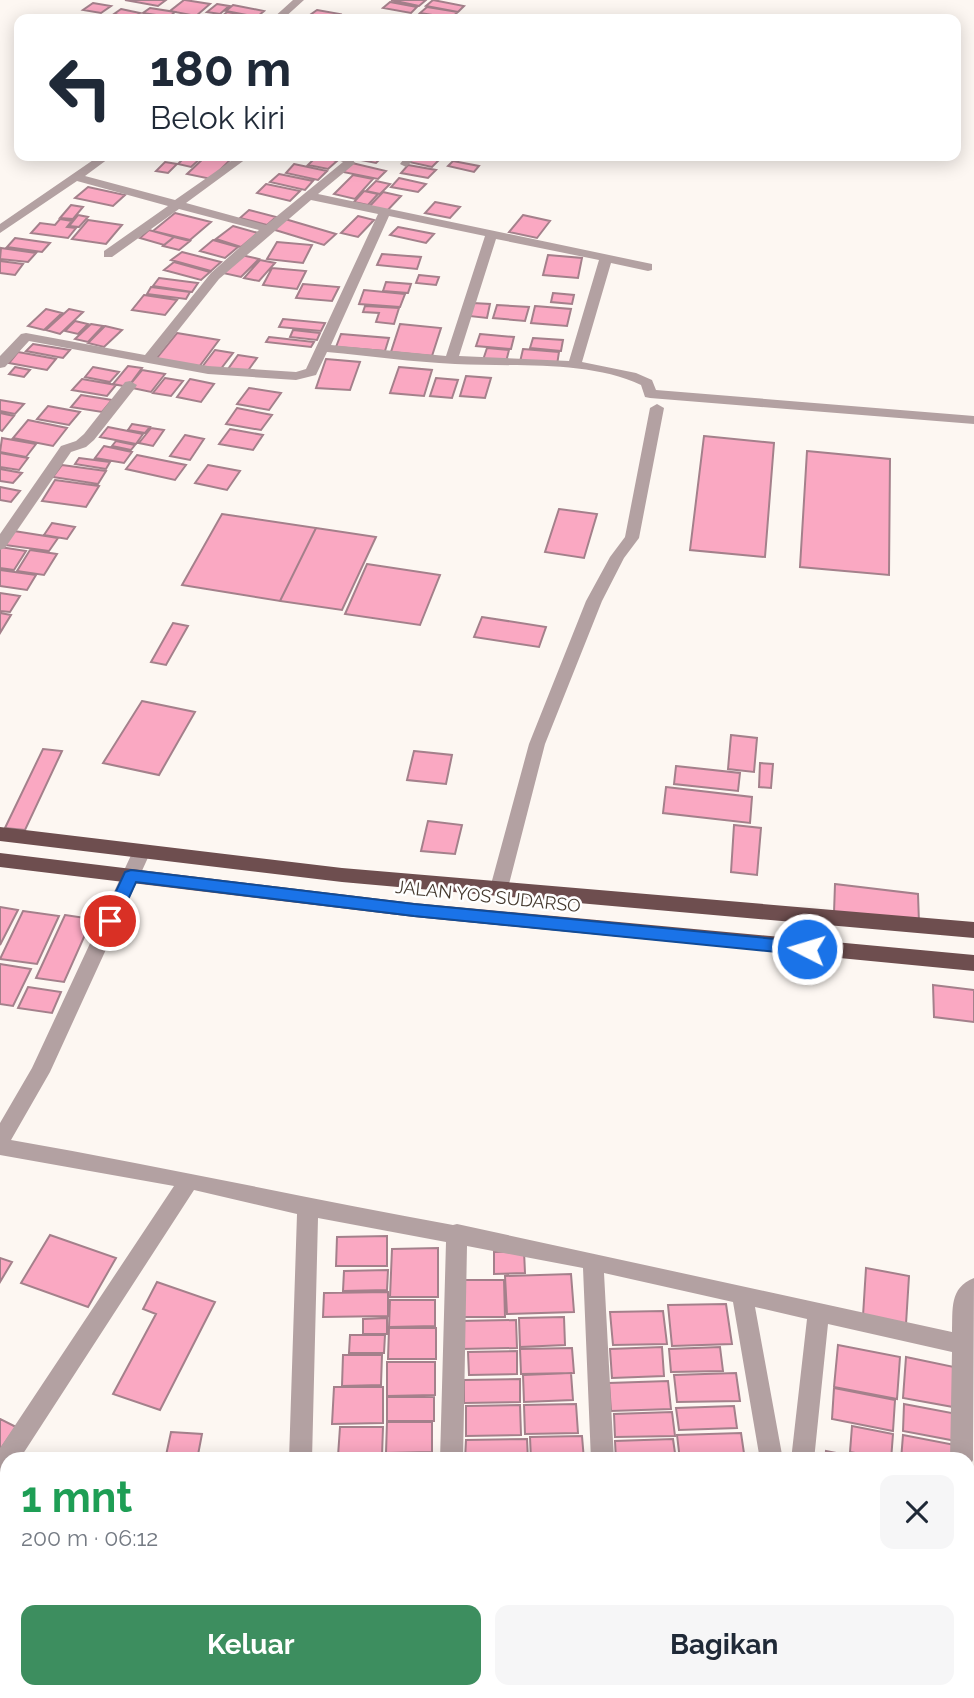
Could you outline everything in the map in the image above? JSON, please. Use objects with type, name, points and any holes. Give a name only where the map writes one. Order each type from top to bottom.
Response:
[{"type":"highway","name":"JALAN YOS SUDARSO","points":[[0,834],[342,875],[974,930]]},
{"type":"highway","name":"JALAN YOS SUDARSO","points":[[0,860],[388,907],[752,944],[974,963]]},
{"type":"highway","points":[[749,912],[752,944]]},
{"type":"street","points":[[283,14],[299,0]]},
{"type":"street","points":[[0,229],[99,161]]},
{"type":"street","points":[[108,254],[238,161]]},
{"type":"street","points":[[148,360],[215,276],[348,161]]},
{"type":"street","points":[[76,177],[268,229]]},
{"type":"street","points":[[310,196],[648,267]]},
{"type":"street","points":[[0,364],[26,337],[208,370],[303,376],[311,372],[385,212]]},
{"type":"street","points":[[451,360],[491,235]]},
{"type":"street","points":[[574,366],[606,258]]},
{"type":"street","points":[[322,348],[451,360],[574,366],[628,373],[647,383],[650,394],[974,420]]},
{"type":"street","points":[[0,545],[66,449],[89,437],[130,385]]},
{"type":"street","points":[[499,888],[537,744],[594,601],[617,557],[632,538],[657,408]]},
{"type":"street","points":[[0,1141],[40,1072],[142,851]]},
{"type":"street","points":[[0,1146],[189,1180],[309,1207],[457,1233],[962,1344]]},
{"type":"street","points":[[10,1452],[189,1180]]},
{"type":"street","points":[[300,1452],[309,1207]]},
{"type":"street","points":[[451,1452],[457,1233]]},
{"type":"street","points":[[593,1261],[603,1452]]},
{"type":"street","points":[[961,1452],[964,1296],[974,1289]]},
{"type":"street","points":[[742,1294],[771,1452]]},
{"type":"street","points":[[803,1452],[820,1311]]},
{"type":"building","points":[[125,0],[166,0],[158,6]]},
{"type":"building","points":[[184,0],[210,4],[198,14],[170,11]]},
{"type":"building","points":[[391,0],[426,0],[419,6]]},
{"type":"building","points":[[433,0],[464,6],[458,12],[426,6]]},
{"type":"building","points":[[390,2],[417,7],[411,13],[383,8]]},
{"type":"building","points":[[93,3],[111,6],[101,13],[83,10]]},
{"type":"building","points":[[217,4],[229,6],[220,14],[207,12]]},
{"type":"building","points":[[233,5],[264,11],[260,14],[242,14],[226,11]]},
{"type":"building","points":[[427,7],[458,12],[456,14],[420,13]]},
{"type":"building","points":[[150,8],[175,12],[173,14],[143,13]]},
{"type":"building","points":[[121,9],[140,13],[139,14],[114,14]]},
{"type":"building","points":[[317,10],[340,14],[311,14]]},
{"type":"building","points":[[181,161],[198,161],[191,167],[178,164]]},
{"type":"building","points":[[201,161],[229,161],[211,179],[187,174]]},
{"type":"building","points":[[312,161],[337,161],[328,169],[308,165]]},
{"type":"building","points":[[410,161],[438,161],[432,167]]},
{"type":"building","points":[[453,161],[479,166],[474,172],[448,166]]},
{"type":"building","points":[[165,162],[177,164],[168,173],[156,171]]},
{"type":"building","points":[[352,163],[386,171],[378,179],[343,172]]},
{"type":"building","points":[[294,164],[327,171],[318,180],[286,173]]},
{"type":"building","points":[[408,165],[436,170],[428,178],[401,173]]},
{"type":"building","points":[[279,174],[313,181],[305,190],[270,182]]},
{"type":"building","points":[[353,175],[373,179],[355,199],[334,194]]},
{"type":"building","points":[[399,178],[426,184],[418,192],[391,187]]},
{"type":"building","points":[[376,181],[390,184],[380,194],[366,191]]},
{"type":"building","points":[[266,184],[300,191],[290,201],[257,193]]},
{"type":"building","points":[[88,187],[125,195],[113,206],[75,198]]},
{"type":"building","points":[[364,191],[378,194],[368,205],[354,202]]},
{"type":"building","points":[[383,192],[401,196],[386,212],[368,208]]},
{"type":"building","points":[[435,202],[460,207],[450,218],[425,213]]},
{"type":"building","points":[[71,205],[83,207],[73,219],[60,218]]},
{"type":"building","points":[[249,210],[276,217],[267,225],[240,218]]},
{"type":"building","points":[[175,213],[211,222],[190,240],[153,231]]},
{"type":"building","points":[[78,215],[88,217],[79,227],[69,226]]},
{"type":"building","points":[[523,215],[550,221],[537,238],[509,232]]},
{"type":"building","points":[[358,216],[374,220],[358,237],[341,233]]},
{"type":"building","points":[[60,219],[72,221],[67,227],[76,228],[68,238],[31,233],[40,223],[55,225]]},
{"type":"building","points":[[285,219],[336,234],[324,245],[272,229]]},
{"type":"building","points":[[88,220],[122,225],[106,244],[72,239]]},
{"type":"building","points":[[233,226],[258,233],[241,247],[216,239]]},
{"type":"building","points":[[398,227],[434,234],[426,243],[390,235]]},
{"type":"building","points":[[149,230],[174,237],[164,245],[140,238]]},
{"type":"building","points":[[174,237],[190,241],[179,250],[163,246]]},
{"type":"building","points":[[15,238],[50,243],[42,252],[7,247]]},
{"type":"building","points":[[213,240],[238,247],[225,258],[200,251]]},
{"type":"building","points":[[277,242],[312,245],[303,263],[267,259]]},
{"type":"building","points":[[1,248],[36,253],[28,262],[0,259]]},
{"type":"building","points":[[182,252],[221,262],[211,271],[171,260]]},
{"type":"building","points":[[382,254],[421,257],[417,269],[377,265]]},
{"type":"building","points":[[241,255],[259,259],[241,277],[223,273]]},
{"type":"building","points":[[548,255],[582,258],[578,278],[543,275]]},
{"type":"building","points":[[260,260],[275,263],[259,281],[244,278]]},
{"type":"building","points":[[0,261],[23,264],[15,275],[0,273]]},
{"type":"building","points":[[174,262],[210,272],[201,280],[164,270]]},
{"type":"building","points":[[272,268],[306,271],[297,289],[263,285]]},
{"type":"building","points":[[419,275],[439,277],[436,285],[416,283]]},
{"type":"building","points":[[159,278],[198,283],[192,292],[153,286]]},
{"type":"building","points":[[386,282],[411,284],[408,293],[383,291]]},
{"type":"building","points":[[303,284],[339,287],[332,301],[296,298]]},
{"type":"building","points":[[151,287],[190,292],[186,299],[147,294]]},
{"type":"building","points":[[364,290],[405,294],[400,307],[359,304]]},
{"type":"building","points":[[553,293],[574,295],[572,304],[551,302]]},
{"type":"building","points":[[144,295],[177,300],[165,315],[132,310]]},
{"type":"building","points":[[473,303],[490,304],[487,318],[469,316]]},
{"type":"building","points":[[497,305],[529,307],[525,321],[493,318]]},
{"type":"building","points":[[365,306],[399,308],[394,324],[376,322],[379,313],[363,312]]},
{"type":"building","points":[[535,306],[571,309],[567,326],[531,323]]},
{"type":"building","points":[[46,309],[62,313],[44,330],[28,326]]},
{"type":"building","points":[[69,309],[83,312],[60,334],[46,330]]},
{"type":"building","points":[[283,319],[325,323],[321,331],[279,327]]},
{"type":"building","points":[[75,321],[88,324],[78,334],[65,331]]},
{"type":"building","points":[[91,324],[103,326],[88,342],[75,339]]},
{"type":"building","points":[[400,324],[441,328],[432,356],[391,352]]},
{"type":"building","points":[[105,326],[122,330],[104,347],[88,343]]},
{"type":"building","points":[[293,330],[320,333],[317,340],[290,337]]},
{"type":"building","points":[[177,333],[219,340],[199,367],[156,359]]},
{"type":"building","points":[[341,334],[389,338],[385,351],[336,347]]},
{"type":"building","points":[[480,334],[514,337],[511,349],[476,346]]},
{"type":"building","points":[[269,337],[314,342],[311,347],[266,342]]},
{"type":"building","points":[[533,338],[563,340],[561,351],[530,348]]},
{"type":"building","points":[[33,344],[70,350],[63,358],[26,351]]},
{"type":"building","points":[[487,348],[509,350],[506,362],[483,360]]},
{"type":"building","points":[[523,349],[559,352],[557,365],[520,362]]},
{"type":"building","points":[[215,350],[233,353],[220,370],[202,367]]},
{"type":"building","points":[[18,352],[56,359],[47,370],[9,363]]},
{"type":"building","points":[[238,355],[257,358],[247,372],[228,369]]},
{"type":"building","points":[[326,359],[360,362],[350,390],[316,388]]},
{"type":"building","points":[[128,366],[142,368],[128,387],[113,384]]},
{"type":"building","points":[[15,367],[30,370],[24,377],[9,374]]},
{"type":"building","points":[[93,367],[119,372],[110,382],[85,377]]},
{"type":"building","points":[[399,367],[432,370],[424,396],[390,393]]},
{"type":"building","points":[[142,370],[165,374],[151,392],[128,387]]},
{"type":"building","points":[[466,376],[491,378],[485,398],[460,396]]},
{"type":"building","points":[[165,378],[183,381],[171,396],[153,393]]},
{"type":"building","points":[[436,378],[458,380],[452,398],[430,396]]},
{"type":"building","points":[[82,379],[116,385],[107,396],[72,390]]},
{"type":"building","points":[[190,379],[214,384],[201,402],[177,397]]},
{"type":"building","points":[[249,388],[281,393],[269,410],[237,404]]},
{"type":"building","points":[[81,395],[112,400],[102,412],[71,407]]},
{"type":"building","points":[[0,400],[24,404],[15,414],[0,411]]},
{"type":"building","points":[[48,406],[80,412],[69,425],[37,419]]},
{"type":"building","points":[[237,408],[272,415],[261,430],[226,424]]},
{"type":"building","points":[[0,413],[14,416],[2,431],[0,430]]},
{"type":"building","points":[[28,420],[67,428],[53,446],[13,438]]},
{"type":"building","points":[[132,424],[150,427],[145,433],[128,430]]},
{"type":"building","points":[[108,427],[143,434],[136,444],[100,437]]},
{"type":"building","points":[[151,428],[164,430],[153,446],[139,443]]},
{"type":"building","points":[[230,429],[263,435],[253,450],[219,444]]},
{"type":"building","points":[[185,435],[204,439],[190,460],[170,456]]},
{"type":"building","points":[[704,436],[774,443],[765,557],[690,550]]},
{"type":"building","points":[[2,438],[36,444],[26,457],[0,452]]},
{"type":"building","points":[[116,441],[135,445],[131,450],[112,446]]},
{"type":"building","points":[[104,446],[132,452],[124,463],[95,458]]},
{"type":"building","points":[[807,451],[890,459],[889,575],[800,567]]},
{"type":"building","points":[[0,453],[28,458],[19,470],[0,467]]},
{"type":"building","points":[[137,455],[186,465],[175,480],[126,469]]},
{"type":"building","points":[[79,458],[110,462],[106,469],[75,464]]},
{"type":"building","points":[[62,465],[106,471],[98,484],[53,477]]},
{"type":"building","points":[[208,465],[240,471],[227,490],[195,483]]},
{"type":"building","points":[[0,469],[22,473],[13,483],[0,481]]},
{"type":"building","points":[[55,480],[99,486],[86,507],[42,501]]},
{"type":"building","points":[[0,487],[20,491],[11,502],[0,500]]},
{"type":"building","points":[[559,509],[597,514],[584,558],[545,552]]},
{"type":"building","points":[[222,514],[316,528],[280,601],[182,585]]},
{"type":"building","points":[[52,523],[75,527],[67,539],[44,535]]},
{"type":"building","points":[[316,528],[376,537],[342,610],[280,601]]},
{"type":"building","points":[[14,531],[58,538],[49,551],[5,545]]},
{"type":"building","points":[[0,547],[26,551],[14,570],[0,568]]},
{"type":"building","points":[[30,550],[57,554],[44,575],[17,571]]},
{"type":"building","points":[[367,564],[440,575],[420,625],[345,614]]},
{"type":"building","points":[[0,570],[36,575],[27,590],[0,586]]},
{"type":"building","points":[[0,593],[20,596],[10,612],[0,611]]},
{"type":"building","points":[[0,613],[11,615],[0,633]]},
{"type":"building","points":[[482,617],[546,627],[539,647],[474,637]]},
{"type":"building","points":[[173,623],[188,626],[166,665],[151,662]]},
{"type":"building","points":[[142,701],[195,712],[159,775],[103,763]]},
{"type":"building","points":[[731,735],[757,738],[754,772],[728,769]]},
{"type":"building","points":[[43,749],[62,751],[25,830],[5,828]]},
{"type":"building","points":[[414,751],[452,755],[446,784],[407,780]]},
{"type":"building","points":[[760,763],[773,764],[771,788],[759,787]]},
{"type":"building","points":[[676,766],[740,773],[738,791],[674,784]]},
{"type":"building","points":[[666,787],[752,797],[750,823],[663,813]]},
{"type":"building","points":[[428,821],[462,825],[455,854],[421,851]]},
{"type":"building","points":[[734,825],[761,828],[757,875],[731,872]]},
{"type":"building","points":[[835,884],[918,894],[919,923],[834,913]]},
{"type":"building","points":[[0,907],[18,910],[0,945]]},
{"type":"building","points":[[23,911],[59,916],[37,964],[0,959]]},
{"type":"building","points":[[65,915],[92,919],[64,982],[36,978]]},
{"type":"building","points":[[0,964],[31,969],[13,1006],[0,1004]]},
{"type":"building","points":[[933,985],[974,990],[974,1022],[934,1017]]},
{"type":"building","points":[[28,987],[61,992],[52,1013],[18,1008]]},
{"type":"building","points":[[50,1235],[116,1258],[88,1307],[21,1283]]},
{"type":"building","points":[[387,1236],[387,1266],[336,1266],[337,1237]]},
{"type":"building","points":[[438,1248],[438,1297],[390,1297],[392,1249]]},
{"type":"building","points":[[524,1251],[525,1273],[494,1274],[494,1252]]},
{"type":"building","points":[[0,1258],[12,1262],[0,1282]]},
{"type":"building","points":[[866,1268],[909,1276],[906,1324],[863,1316]]},
{"type":"building","points":[[388,1270],[387,1290],[343,1291],[344,1271]]},
{"type":"building","points":[[571,1274],[574,1312],[507,1314],[505,1276]]},
{"type":"building","points":[[458,1280],[504,1280],[505,1317],[458,1317]]},
{"type":"building","points":[[157,1282],[215,1302],[160,1410],[113,1394],[156,1314],[143,1309]]},
{"type":"building","points":[[388,1292],[388,1316],[323,1317],[324,1293]]},
{"type":"building","points":[[390,1300],[435,1300],[435,1326],[389,1327]]},
{"type":"building","points":[[726,1304],[732,1344],[672,1346],[668,1305]]},
{"type":"building","points":[[663,1311],[667,1344],[613,1345],[610,1312]]},
{"type":"building","points":[[564,1317],[565,1345],[520,1347],[519,1318]]},
{"type":"building","points":[[387,1318],[387,1334],[363,1334],[363,1319]]},
{"type":"building","points":[[516,1320],[517,1348],[460,1349],[460,1321]]},
{"type":"building","points":[[389,1328],[436,1328],[436,1359],[388,1359]]},
{"type":"building","points":[[350,1335],[385,1335],[384,1353],[349,1353]]},
{"type":"building","points":[[838,1345],[900,1357],[897,1399],[834,1387]]},
{"type":"building","points":[[662,1347],[664,1376],[612,1378],[610,1349]]},
{"type":"building","points":[[720,1347],[723,1371],[671,1372],[669,1349]]},
{"type":"building","points":[[572,1348],[574,1373],[521,1374],[520,1349]]},
{"type":"building","points":[[517,1351],[517,1374],[469,1375],[468,1352]]},
{"type":"building","points":[[343,1355],[382,1355],[381,1385],[342,1386]]},
{"type":"building","points":[[906,1357],[954,1367],[953,1407],[903,1398]]},
{"type":"building","points":[[387,1362],[435,1362],[435,1395],[387,1396]]},
{"type":"building","points":[[571,1373],[573,1400],[524,1402],[523,1375]]},
{"type":"building","points":[[736,1373],[740,1401],[677,1402],[674,1375]]},
{"type":"building","points":[[520,1379],[520,1402],[464,1403],[464,1380]]},
{"type":"building","points":[[668,1381],[671,1409],[611,1411],[609,1383]]},
{"type":"building","points":[[334,1387],[383,1387],[383,1423],[332,1424]]},
{"type":"building","points":[[834,1388],[895,1400],[893,1431],[832,1419]]},
{"type":"building","points":[[387,1397],[434,1397],[434,1421],[387,1421]]},
{"type":"building","points":[[576,1404],[578,1433],[525,1434],[524,1405]]},
{"type":"building","points":[[904,1404],[957,1414],[956,1441],[903,1431]]},
{"type":"building","points":[[520,1405],[521,1435],[466,1436],[466,1406]]},
{"type":"building","points":[[734,1406],[737,1428],[679,1430],[676,1408]]},
{"type":"building","points":[[672,1412],[675,1436],[615,1437],[614,1414]]},
{"type":"building","points":[[0,1419],[16,1427],[0,1450]]},
{"type":"building","points":[[387,1422],[432,1422],[432,1452],[386,1452]]},
{"type":"building","points":[[852,1426],[893,1434],[892,1452],[850,1452]]},
{"type":"building","points":[[340,1427],[383,1427],[382,1452],[338,1452]]},
{"type":"building","points":[[171,1432],[202,1434],[199,1452],[167,1452]]},
{"type":"building","points":[[741,1433],[744,1452],[679,1452],[677,1435]]},
{"type":"building","points":[[903,1435],[955,1445],[955,1452],[902,1452]]},
{"type":"building","points":[[582,1436],[583,1452],[531,1452],[530,1437]]},
{"type":"building","points":[[527,1439],[528,1452],[465,1452],[466,1440]]},
{"type":"building","points":[[673,1439],[675,1452],[616,1452],[615,1441]]},
{"type":"route","points":[[110,921],[131,876],[414,910],[807,949]]}]
